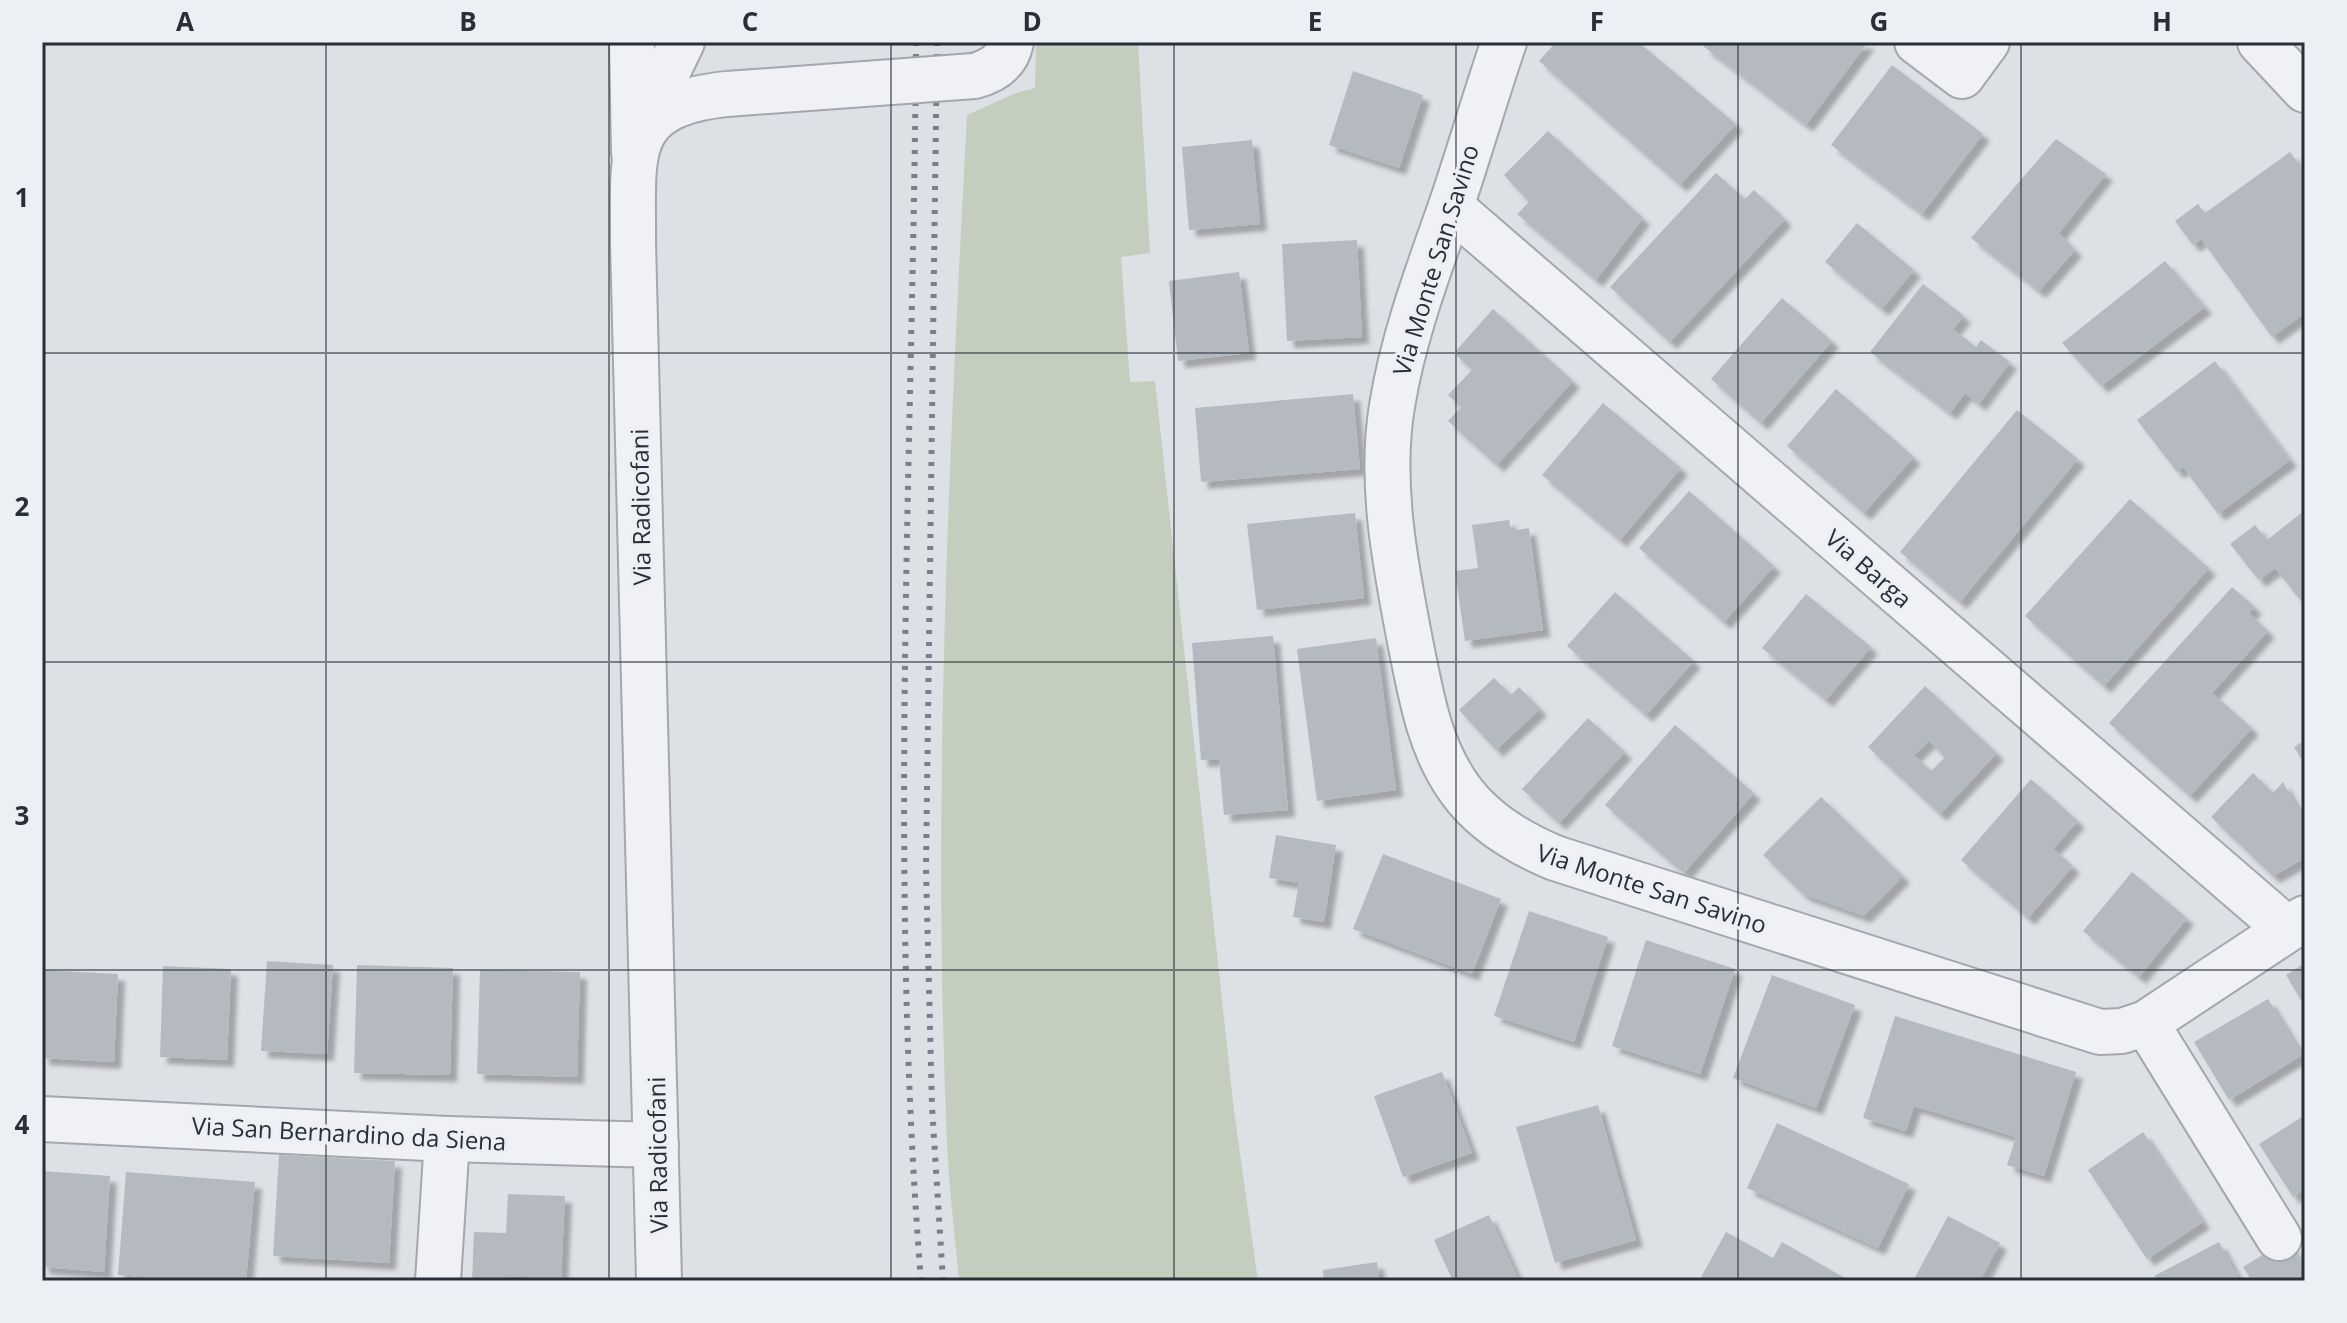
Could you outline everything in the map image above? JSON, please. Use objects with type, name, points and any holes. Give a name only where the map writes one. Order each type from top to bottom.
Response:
[{"type":"street","name":"Via Radicofani","points":[[632,42],[643,137],[633,242],[659,1281]]},
{"type":"street","points":[[643,137],[682,42]]},
{"type":"street","points":[[643,137],[666,110],[682,102],[727,94],[974,76],[1002,62],[1011,42]]},
{"type":"street","name":"Via Monte San Savino","points":[[1504,42],[1422,288],[1391,409],[1389,474],[1395,559],[1424,707],[1437,748],[1451,776],[1467,798],[1488,819],[1523,844],[1555,858],[2100,1032],[2122,1031],[2146,1023],[2296,923]]},
{"type":"street","points":[[1917,42],[1962,76],[1987,42]]},
{"type":"street","points":[[2260,42],[2305,90]]},
{"type":"street","name":"Via Barga","points":[[1451,207],[2296,923]]},
{"type":"street","points":[[2146,1023],[2279,1238]]},
{"type":"street","name":"Via San Bernardino da Siena","points":[[42,1119],[447,1139],[656,1145]]},
{"type":"street","points":[[438,1281],[447,1139]]},
{"type":"green space","points":[[1036,42],[1138,43],[1150,253],[1121,257],[1130,382],[1155,381],[1234,1111],[1258,1281],[959,1281],[948,1160],[941,885],[949,500],[967,115],[1035,88]]},
{"type":"building","points":[[1556,42],[1638,42],[1736,124],[1680,185],[1539,61]]},
{"type":"building","points":[[1707,42],[1868,42],[1806,125],[1703,46]]},
{"type":"building","points":[[1892,65],[1983,134],[1922,214],[1831,145]]},
{"type":"building","points":[[1353,71],[1423,95],[1399,168],[1329,145]]},
{"type":"building","points":[[1548,131],[1643,218],[1596,280],[1517,214],[1529,202],[1504,175]]},
{"type":"building","points":[[2056,139],[2106,174],[2059,233],[2075,250],[2039,291],[1971,238]]},
{"type":"building","points":[[1252,140],[1260,224],[1189,230],[1182,147]]},
{"type":"building","points":[[2290,152],[2305,173],[2305,313],[2272,337],[2201,239],[2193,245],[2175,221],[2198,204],[2205,213]]},
{"type":"building","points":[[1716,173],[1745,199],[1754,190],[1785,219],[1670,342],[1610,287]]},
{"type":"building","points":[[1857,223],[1914,270],[1882,309],[1825,262]]},
{"type":"building","points":[[1357,240],[1362,337],[1287,341],[1282,244]]},
{"type":"building","points":[[2165,261],[2205,307],[2101,386],[2062,343]]},
{"type":"building","points":[[1239,272],[1249,353],[1178,361],[1169,281]]},
{"type":"building","points":[[1923,284],[1964,316],[1953,329],[1976,347],[1981,340],[2010,362],[1979,404],[1965,393],[1950,413],[1870,352]]},
{"type":"building","points":[[1782,298],[1832,341],[1761,423],[1711,379]]},
{"type":"building","points":[[1493,309],[1573,381],[1497,465],[1448,421],[1461,407],[1448,395],[1472,370],[1454,353]]},
{"type":"building","points":[[2215,361],[2290,460],[2218,514],[2183,467],[2177,472],[2137,420]]},
{"type":"building","points":[[1836,389],[1914,457],[1864,513],[1787,446]]},
{"type":"building","points":[[1353,394],[1360,469],[1201,482],[1195,408]]},
{"type":"building","points":[[1603,403],[1681,468],[1620,540],[1542,475]]},
{"type":"building","points":[[2017,410],[2078,459],[1960,602],[1900,552]]},
{"type":"building","points":[[1689,491],[1774,566],[1724,622],[1639,548]]},
{"type":"building","points":[[2130,499],[2209,568],[2104,686],[2025,616]]},
{"type":"building","points":[[2305,510],[2305,606],[2275,568],[2259,580],[2230,544],[2255,525],[2267,540]]},
{"type":"building","points":[[1355,513],[1364,598],[1257,610],[1247,524]]},
{"type":"building","points":[[1509,520],[1511,531],[1529,528],[1543,630],[1465,641],[1455,571],[1478,568],[1472,525]]},
{"type":"building","points":[[2232,587],[2255,607],[2249,613],[2268,631],[2212,693],[2252,728],[2190,796],[2109,723]]},
{"type":"building","points":[[1615,592],[1694,661],[1646,715],[1567,646]]},
{"type":"building","points":[[1806,594],[1871,647],[1826,700],[1762,648]]},
{"type":"building","points":[[1273,636],[1288,810],[1224,815],[1219,759],[1201,760],[1192,643]]},
{"type":"building","points":[[1376,638],[1396,790],[1317,801],[1297,649]]},
{"type":"building","points":[[1494,678],[1511,695],[1519,687],[1540,709],[1496,750],[1459,710]]},
{"type":"building","points":[[1925,686],[1997,753],[1940,814],[1868,747]],"holes":[[[1929,741],[1945,757],[1931,771],[1914,755]]]},
{"type":"building","points":[[1588,718],[1625,752],[1559,823],[1522,789]]},
{"type":"building","points":[[1675,725],[1754,793],[1684,873],[1605,805]]},
{"type":"building","points":[[2305,740],[2305,765],[2294,747]]},
{"type":"building","points":[[2253,773],[2273,793],[2283,782],[2305,822],[2305,858],[2273,876],[2211,817]]},
{"type":"building","points":[[2031,779],[2078,821],[2053,849],[2073,866],[2028,918],[1961,860]]},
{"type":"building","points":[[1821,797],[1903,876],[1864,916],[1803,894],[1763,855]]},
{"type":"building","points":[[1276,835],[1336,845],[1324,922],[1293,917],[1299,883],[1269,878]]},
{"type":"building","points":[[1383,854],[1501,899],[1472,974],[1353,929]]},
{"type":"building","points":[[2132,872],[2187,918],[2139,977],[2083,931]]},
{"type":"building","points":[[1529,911],[1608,937],[1574,1042],[1494,1016]]},
{"type":"building","points":[[1646,940],[1735,969],[1700,1074],[1612,1046]]},
{"type":"building","points":[[267,961],[333,965],[327,1054],[261,1051]]},
{"type":"building","points":[[2305,963],[2305,1007],[2286,975]]},
{"type":"building","points":[[357,965],[453,968],[450,1075],[354,1073]]},
{"type":"building","points":[[163,966],[231,969],[227,1060],[160,1057]]},
{"type":"building","points":[[42,970],[118,974],[114,1062],[42,1058]]},
{"type":"building","points":[[480,970],[580,972],[577,1077],[477,1074]]},
{"type":"building","points":[[1772,975],[1855,1005],[1816,1108],[1733,1078]]},
{"type":"building","points":[[2268,999],[2302,1055],[2229,1100],[2194,1042]]},
{"type":"building","points":[[1895,1016],[2076,1072],[2044,1176],[2007,1165],[2016,1137],[1914,1106],[1906,1131],[1863,1118]]},
{"type":"building","points":[[1442,1072],[1472,1153],[1403,1177],[1374,1096]]},
{"type":"building","points":[[1598,1105],[1636,1240],[1555,1263],[1516,1127]]},
{"type":"building","points":[[2305,1115],[2305,1189],[2293,1197],[2259,1144]]},
{"type":"building","points":[[1777,1123],[1909,1184],[1878,1248],[1747,1188]]},
{"type":"building","points":[[2143,1132],[2203,1222],[2147,1259],[2088,1170]]},
{"type":"building","points":[[279,1155],[395,1161],[389,1263],[273,1256]]},
{"type":"building","points":[[42,1171],[110,1176],[104,1272],[42,1267]]},
{"type":"building","points":[[126,1172],[255,1182],[246,1281],[191,1281],[118,1275]]},
{"type":"building","points":[[508,1194],[565,1196],[561,1279],[510,1276],[510,1281],[472,1281],[474,1232],[506,1233]]},
{"type":"building","points":[[1489,1215],[1519,1281],[1453,1281],[1434,1240]]},
{"type":"building","points":[[1948,1216],[2000,1243],[1980,1281],[1913,1281]]},
{"type":"building","points":[[1726,1232],[1773,1258],[1782,1242],[1850,1281],[1699,1281]]},
{"type":"building","points":[[2287,1240],[2305,1270],[2305,1281],[2252,1281],[2243,1267]]},
{"type":"building","points":[[2219,1242],[2240,1281],[2161,1281],[2154,1276]]},
{"type":"building","points":[[1377,1262],[1379,1281],[1324,1281],[1323,1270]]},
{"type":"railway","points":[[916,42],[904,817],[911,1126],[921,1281]]},
{"type":"railway","points":[[937,42],[926,868],[932,1106],[943,1281]]}]
